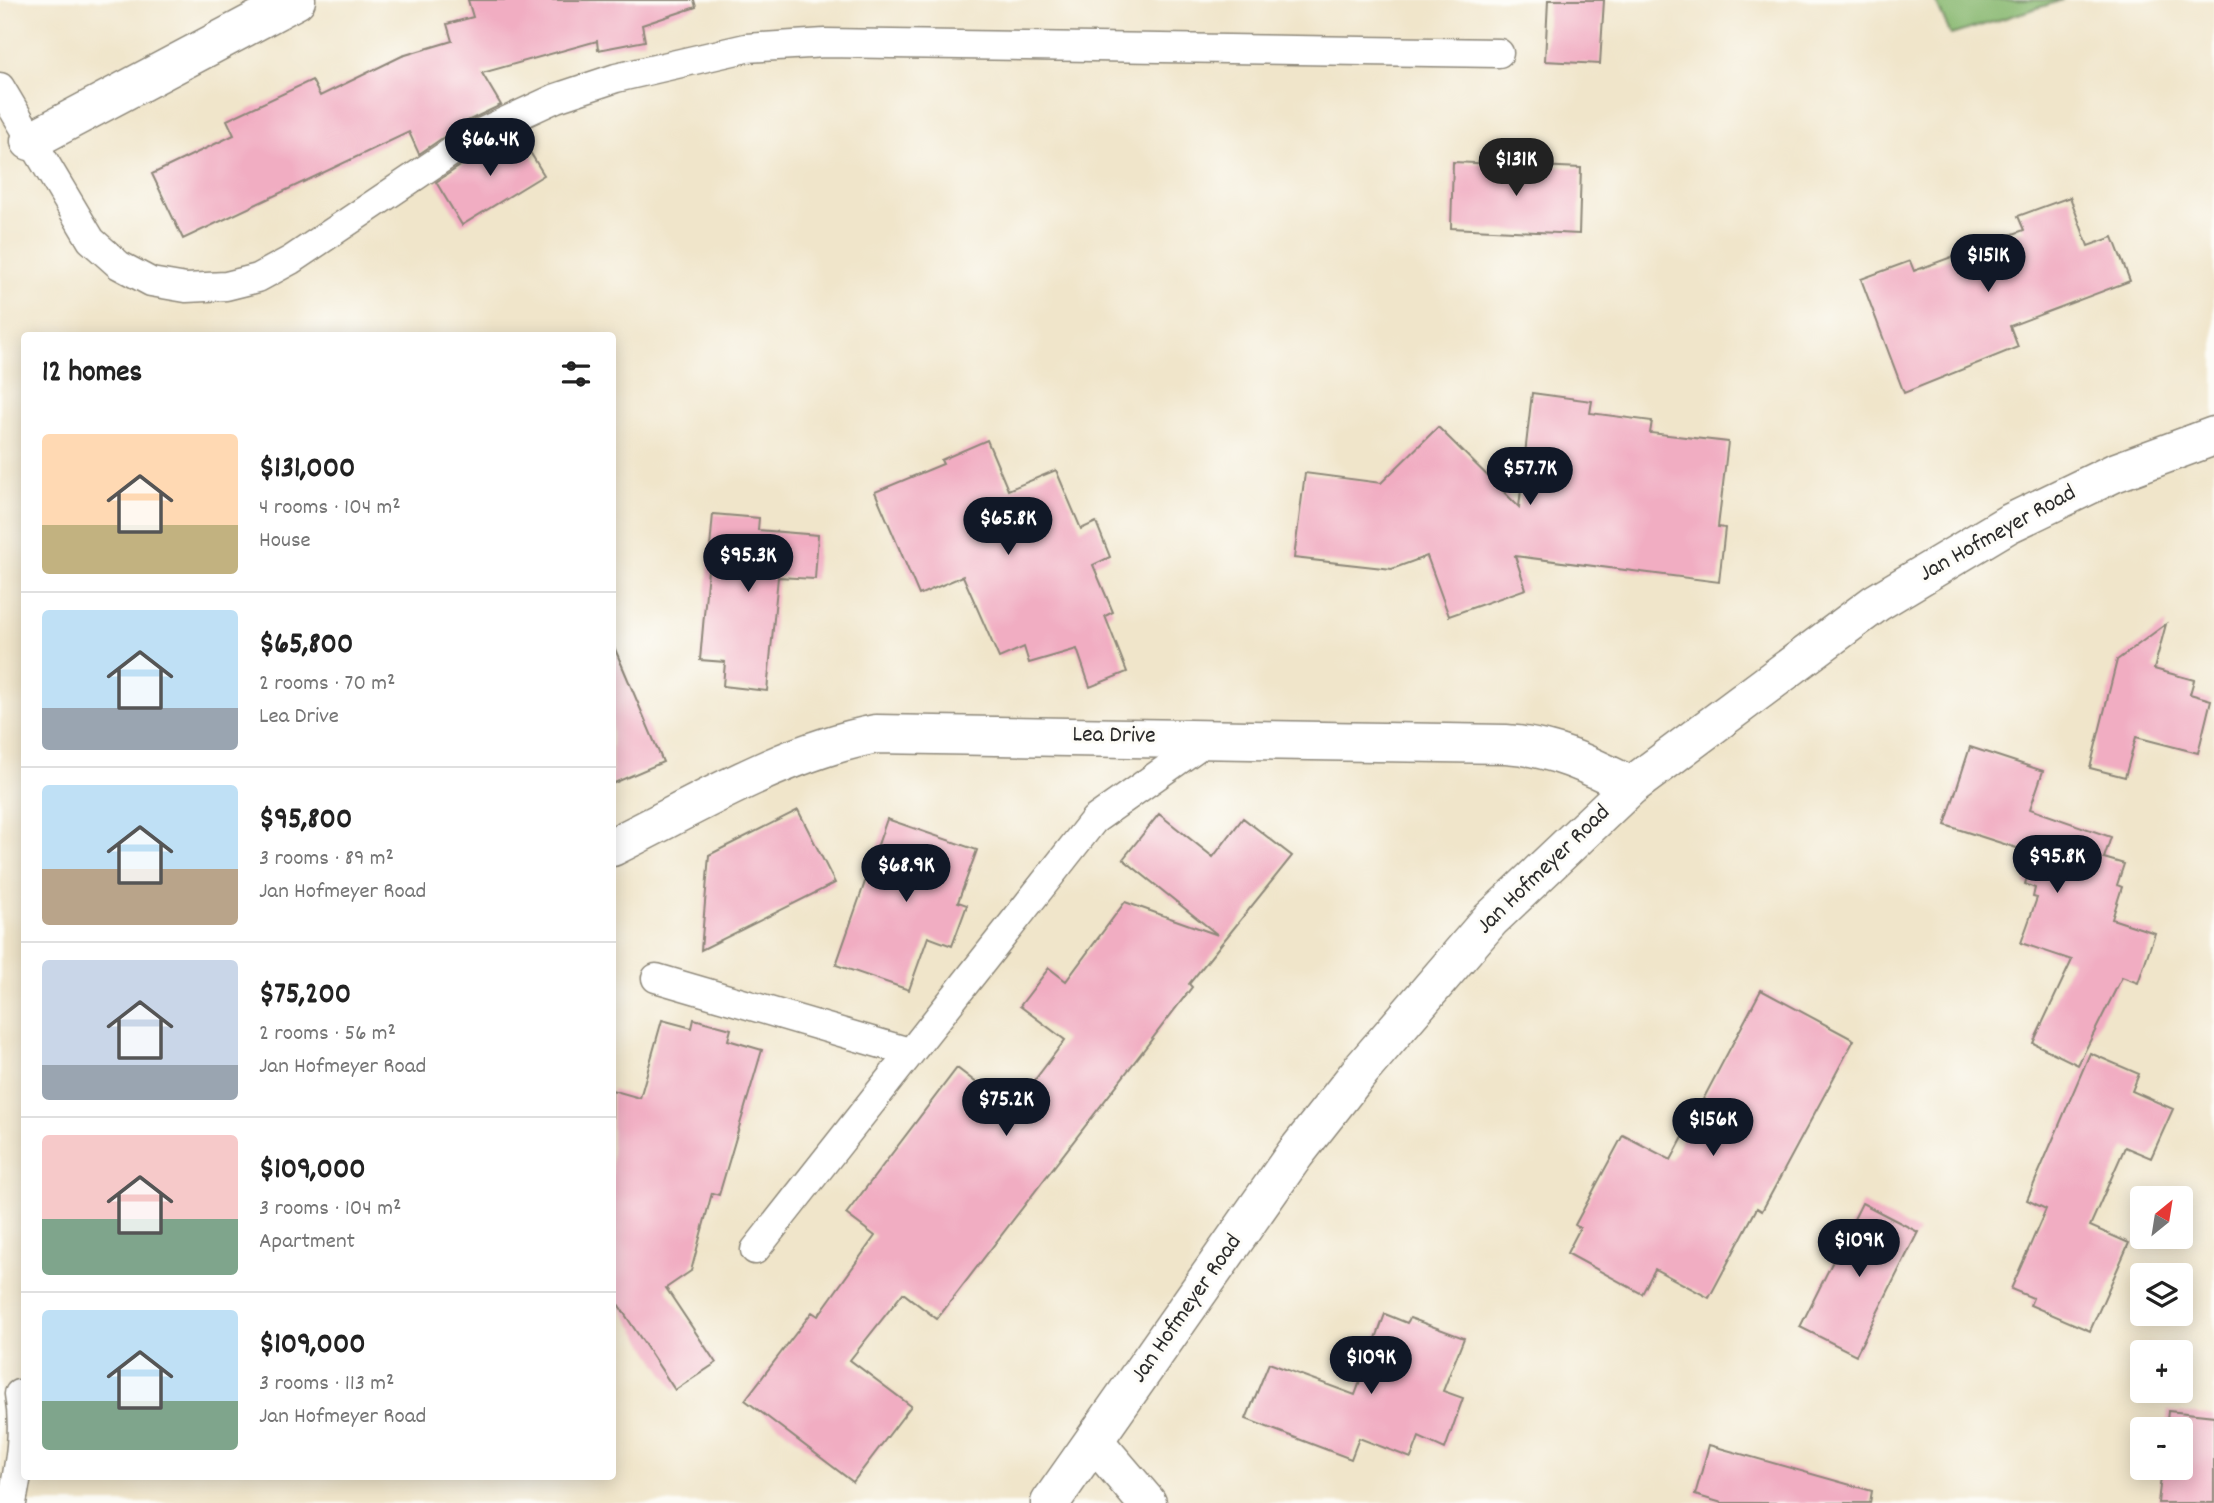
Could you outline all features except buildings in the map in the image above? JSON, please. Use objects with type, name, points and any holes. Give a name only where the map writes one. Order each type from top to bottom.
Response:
[{"type":"street","points":[[30,141],[296,0]]},
{"type":"street","name":"Jan Hofmeyer Road","points":[[1050,1503],[1295,1154],[1370,1058],[1490,920],[1631,786],[1888,595],[2008,524],[2114,473],[2214,436]]},
{"type":"street","name":"Lea Drive","points":[[616,845],[802,754],[876,734],[1538,746],[1576,759],[1631,786]]},
{"type":"street","points":[[1094,1441],[1147,1503]]},
{"type":"lane","points":[[0,87],[91,240],[119,265],[151,282],[186,288],[226,286],[258,278],[291,260],[478,134],[556,98],[616,78],[746,48],[825,43],[1499,53]]},
{"type":"lane","points":[[755,1250],[1094,820],[1210,738]]},
{"type":"lane","points":[[656,978],[909,1052]]},
{"type":"lane","points":[[19,1394],[21,1404]]},
{"type":"lane","points":[[12,1503],[21,1458]]},
{"type":"green space","points":[[1935,0],[2063,0],[1951,35]]}]
